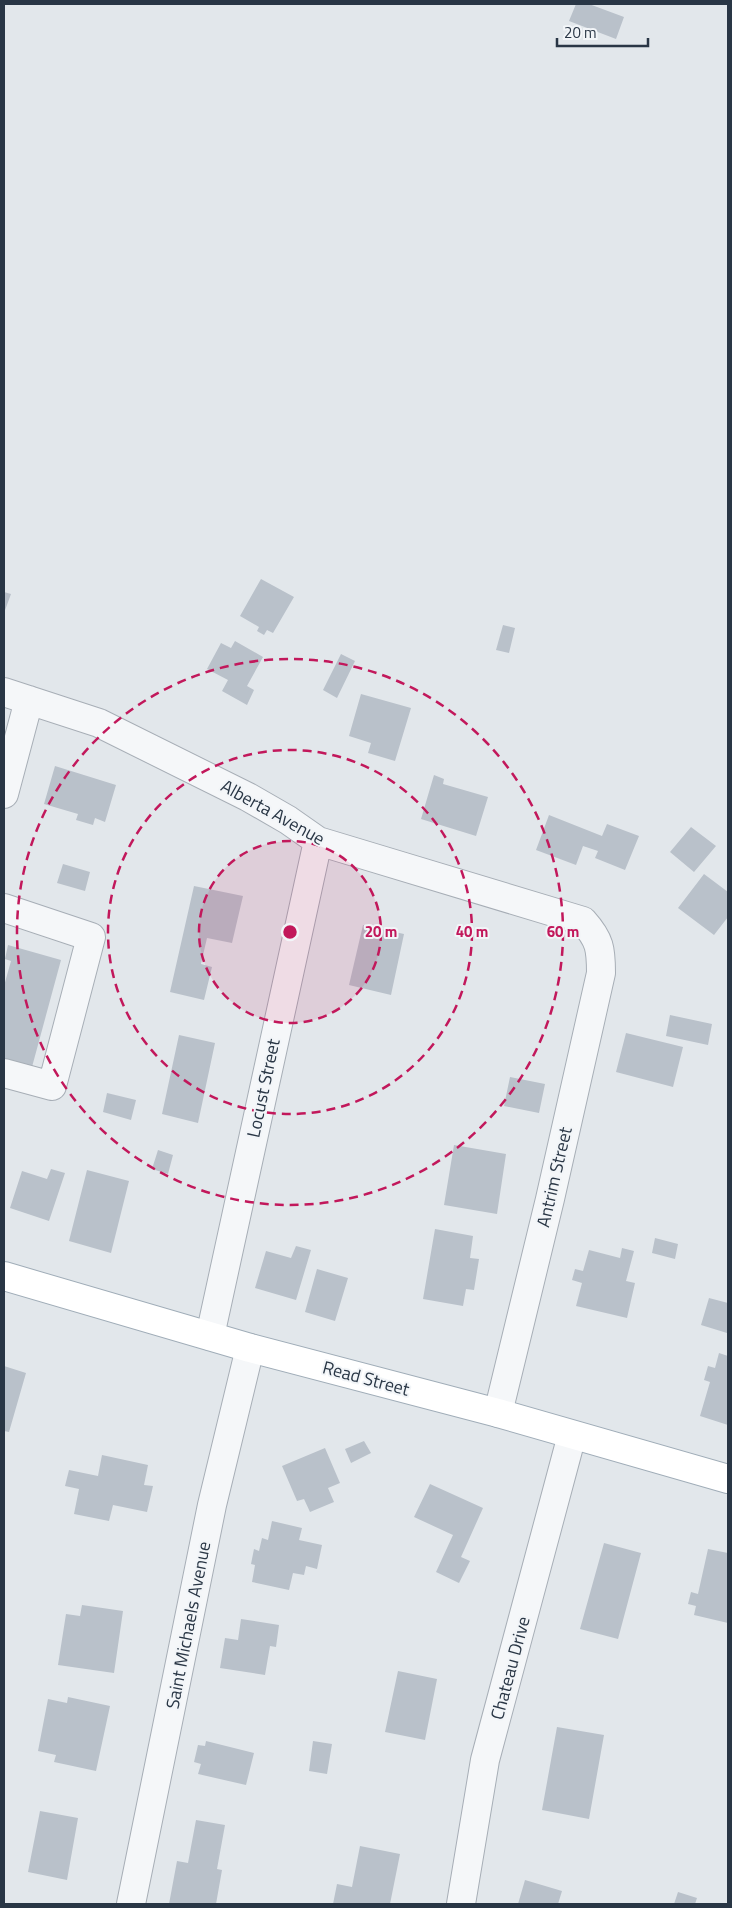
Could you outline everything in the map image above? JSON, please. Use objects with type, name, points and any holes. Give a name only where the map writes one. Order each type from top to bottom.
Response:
[{"type":"main road","name":"Read Street","points":[[4,1276],[250,1348],[498,1412],[728,1479]]},
{"type":"street","name":"Alberta Avenue","points":[[4,692],[99,723],[248,797],[288,820],[318,841],[583,921],[595,934],[598,942]]},
{"type":"street","points":[[4,794],[29,700]]},
{"type":"street","name":"Locust Street","points":[[210,1336],[318,841]]},
{"type":"street","points":[[4,908],[91,937],[52,1086],[4,1073]]},
{"type":"street","name":"Antrim Street","points":[[498,1412],[550,1200],[601,973],[601,950],[598,942]]},
{"type":"street","name":"Saint Michaels Avenue","points":[[131,1904],[212,1505],[250,1348]]},
{"type":"street","name":"Chateau Drive","points":[[461,1904],[485,1760],[572,1435]]},
{"type":"building","points":[[576,4],[589,4],[624,17],[616,39],[569,21]]},
{"type":"building","points":[[261,579],[294,597],[273,633],[267,630],[264,635],[257,631],[259,627],[240,616]]},
{"type":"building","points":[[4,592],[11,594],[4,613]]},
{"type":"building","points":[[503,625],[515,628],[509,653],[496,650]]},
{"type":"building","points":[[235,641],[263,657],[247,686],[254,690],[247,705],[222,691],[228,680],[207,669],[221,643],[231,648]]},
{"type":"building","points":[[341,654],[355,661],[337,698],[323,690]]},
{"type":"building","points":[[361,694],[411,708],[395,761],[368,753],[371,743],[349,736]]},
{"type":"building","points":[[55,766],[116,785],[105,822],[95,818],[93,825],[76,820],[78,814],[44,804]]},
{"type":"building","points":[[434,775],[444,779],[443,784],[488,797],[476,836],[421,819]]},
{"type":"building","points":[[549,815],[602,836],[607,824],[639,836],[625,870],[595,858],[598,851],[583,846],[576,865],[536,850]]},
{"type":"building","points":[[691,827],[716,846],[694,872],[670,852]]},
{"type":"building","points":[[63,864],[90,872],[85,891],[57,883]]},
{"type":"building","points":[[704,874],[728,892],[728,917],[714,935],[678,908]]},
{"type":"building","points":[[194,886],[243,896],[232,943],[207,938],[201,964],[212,967],[204,1000],[170,992]]},
{"type":"building","points":[[363,925],[404,934],[391,995],[349,985]]},
{"type":"building","points":[[8,945],[61,960],[32,1067],[4,1059],[4,986],[11,961],[5,959]]},
{"type":"building","points":[[670,1015],[712,1024],[708,1045],[666,1036]]},
{"type":"building","points":[[626,1033],[683,1047],[673,1087],[616,1072]]},
{"type":"building","points":[[179,1035],[215,1043],[198,1123],[162,1114]]},
{"type":"building","points":[[510,1077],[545,1084],[539,1113],[504,1106]]},
{"type":"building","points":[[107,1093],[136,1100],[131,1120],[103,1112]]},
{"type":"building","points":[[454,1145],[506,1154],[497,1214],[444,1205]]},
{"type":"building","points":[[158,1150],[173,1155],[168,1174],[152,1169]]},
{"type":"building","points":[[51,1169],[65,1173],[49,1221],[10,1208],[22,1171],[47,1179]]},
{"type":"building","points":[[87,1170],[129,1181],[111,1253],[69,1241]]},
{"type":"building","points":[[435,1229],[473,1236],[470,1258],[479,1259],[474,1290],[466,1289],[463,1306],[423,1299]]},
{"type":"building","points":[[655,1238],[678,1244],[675,1259],[652,1253]]},
{"type":"building","points":[[296,1246],[311,1250],[296,1300],[255,1288],[266,1251],[291,1258]]},
{"type":"building","points":[[622,1248],[634,1251],[626,1281],[635,1283],[627,1318],[576,1306],[582,1283],[572,1280],[575,1269],[583,1271],[589,1250],[620,1258]]},
{"type":"building","points":[[317,1269],[348,1278],[335,1321],[305,1312]]},
{"type":"building","points":[[709,1298],[728,1303],[727,1333],[701,1325]]},
{"type":"building","points":[[719,1353],[728,1356],[728,1425],[700,1416],[710,1382],[704,1380],[708,1366],[715,1368]]},
{"type":"building","points":[[4,1366],[26,1373],[9,1432],[4,1431]]},
{"type":"building","points":[[364,1441],[371,1453],[351,1463],[345,1449]]},
{"type":"building","points":[[325,1448],[340,1483],[328,1488],[334,1502],[310,1512],[304,1499],[297,1501],[282,1466]]},
{"type":"building","points":[[102,1455],[148,1465],[144,1485],[153,1486],[147,1512],[113,1505],[109,1521],[74,1514],[79,1489],[65,1486],[69,1470],[98,1476]]},
{"type":"building","points":[[430,1484],[483,1508],[461,1557],[470,1561],[459,1583],[436,1572],[453,1535],[414,1517]]},
{"type":"building","points":[[272,1521],[302,1528],[299,1540],[322,1545],[317,1569],[306,1566],[304,1575],[293,1573],[289,1590],[252,1582],[255,1565],[251,1564],[254,1549],[259,1551],[262,1538],[268,1540]]},
{"type":"building","points":[[604,1543],[641,1553],[618,1639],[580,1629]]},
{"type":"building","points":[[708,1549],[728,1553],[728,1623],[694,1615],[696,1606],[688,1604],[691,1592],[698,1594]]},
{"type":"building","points":[[82,1605],[123,1611],[114,1673],[58,1665],[66,1614],[80,1616]]},
{"type":"building","points":[[241,1619],[279,1625],[276,1647],[270,1646],[265,1675],[220,1668],[225,1638],[238,1640]]},
{"type":"building","points":[[398,1671],[437,1679],[425,1740],[385,1732]]},
{"type":"building","points":[[68,1697],[110,1706],[96,1771],[54,1762],[56,1755],[38,1751],[48,1699],[67,1703]]},
{"type":"building","points":[[557,1727],[604,1735],[589,1819],[542,1810]]},
{"type":"building","points":[[206,1741],[254,1753],[246,1785],[198,1774],[201,1764],[194,1762],[198,1745],[205,1746]]},
{"type":"building","points":[[313,1741],[332,1744],[327,1774],[309,1771]]},
{"type":"building","points":[[40,1811],[78,1818],[67,1880],[28,1872]]},
{"type":"building","points":[[196,1820],[225,1825],[217,1869],[222,1870],[216,1904],[169,1904],[177,1861],[188,1863]]},
{"type":"building","points":[[360,1846],[400,1854],[390,1904],[333,1904],[337,1884],[352,1887]]},
{"type":"building","points":[[525,1880],[562,1891],[558,1904],[518,1904]]},
{"type":"building","points":[[678,1892],[697,1898],[695,1904],[674,1904]]}]
